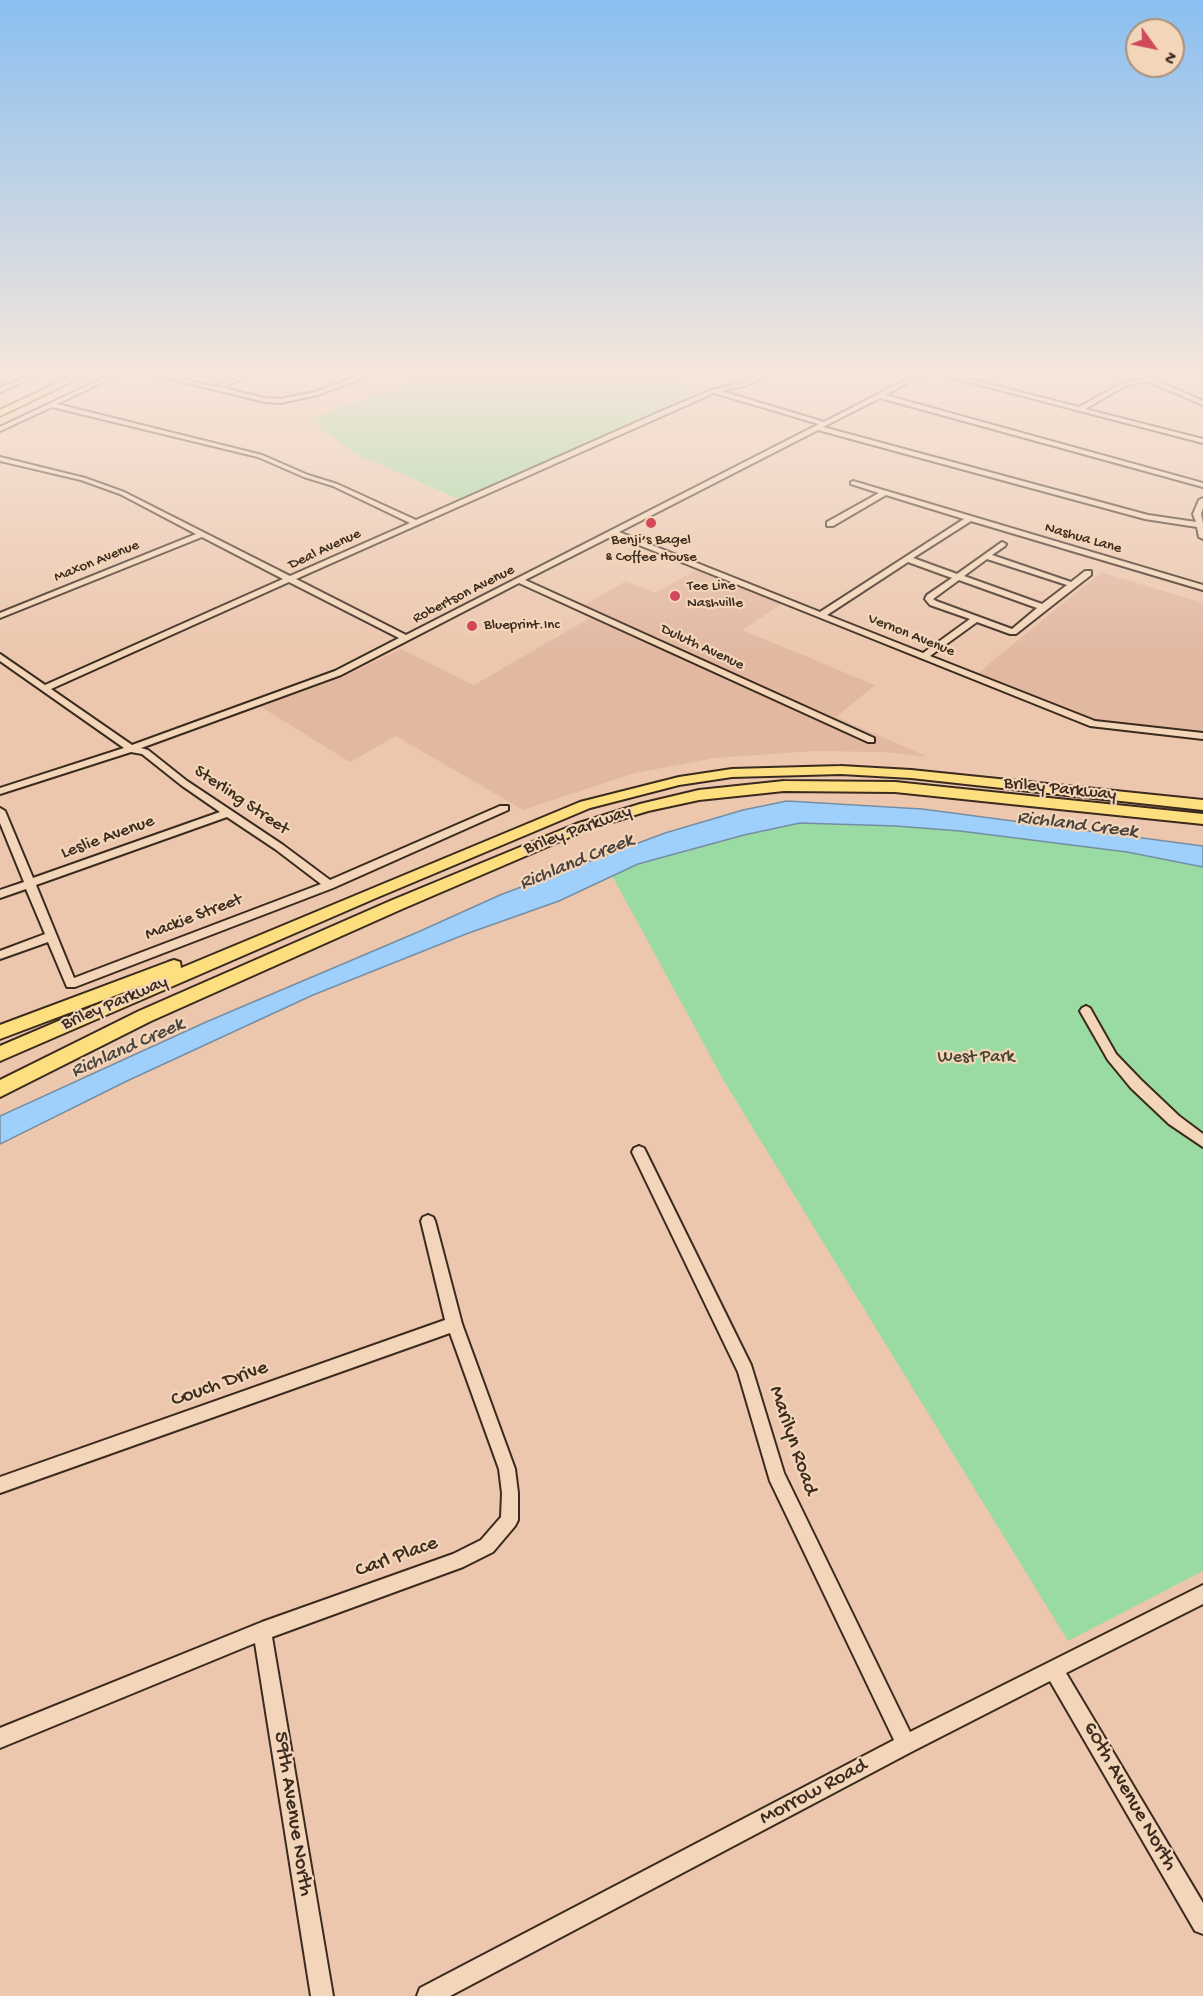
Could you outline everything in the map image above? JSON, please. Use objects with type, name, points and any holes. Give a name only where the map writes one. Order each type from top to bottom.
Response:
[{"type":"highway","name":"Briley Parkway","points":[[0,1054],[370,894],[585,805],[679,781],[732,773],[841,770],[911,774],[1203,805]]},
{"type":"highway","name":"Briley Parkway","points":[[0,1089],[145,1017],[396,905],[581,827],[645,807],[699,795],[784,786],[895,788],[1203,819]]},
{"type":"highway","points":[[0,1032],[370,894]]},
{"type":"highway","points":[[0,1077],[145,1017]]},
{"type":"street","points":[[38,468],[122,492],[407,639]]},
{"type":"street","points":[[288,468],[335,485],[416,523]]},
{"type":"street","name":"Deal Avenue","points":[[45,688],[540,468]]},
{"type":"street","name":"Robertson Avenue","points":[[0,791],[131,749],[338,673],[740,468]]},
{"type":"street","points":[[973,468],[1148,517],[1199,525]]},
{"type":"street","points":[[1142,468],[1203,485]]},
{"type":"street","name":"Nashua Lane","points":[[853,483],[1203,588]]},
{"type":"street","points":[[830,524],[884,493]]},
{"type":"street","points":[[1203,500],[1197,514],[1203,537]]},
{"type":"street","points":[[821,615],[969,519]]},
{"type":"street","name":"Vernon Avenue","points":[[616,532],[1093,724],[1203,736]]},
{"type":"street","name":"Maxon Avenue","points":[[0,616],[203,534]]},
{"type":"street","points":[[1002,544],[929,599],[933,603],[1012,632],[1088,573]]},
{"type":"street","points":[[986,556],[1073,585]]},
{"type":"street","points":[[908,559],[1043,607]]},
{"type":"street","name":"Duluth Avenue","points":[[521,580],[871,740]]},
{"type":"street","points":[[924,656],[975,619]]},
{"type":"street","name":"Sterling Street","points":[[0,657],[131,749],[146,752],[329,885]]},
{"type":"street","name":"Mackie Street","points":[[51,936],[72,984],[329,885],[504,808]]},
{"type":"street","points":[[0,811],[51,936],[0,955]]},
{"type":"street","name":"Leslie Avenue","points":[[0,894],[228,813]]},
{"type":"street","points":[[1086,1011],[1112,1057],[1136,1084],[1174,1120],[1203,1141]]},
{"type":"street","name":"Marilyn Road","points":[[639,1152],[745,1370],[776,1475],[906,1744]]},
{"type":"street","name":"Carl Place","points":[[0,1738],[262,1631],[456,1561],[487,1546],[509,1520],[510,1493],[507,1469],[454,1324],[428,1221]]},
{"type":"street","name":"Couch Drive","points":[[0,1485],[454,1324]]},
{"type":"street","name":"Morrow Road","points":[[428,1996],[906,1744],[1203,1594]]},
{"type":"street","name":"59th Avenue North","points":[[262,1631],[322,1996]]},
{"type":"street","name":"60th Avenue North","points":[[1054,1671],[1203,1923]]},
{"type":"shaded area","points":[[698,569],[782,604],[742,630],[875,685],[836,717],[928,757],[885,752],[814,751],[715,758],[635,773],[523,810],[396,736],[350,762],[261,707],[343,677],[401,649],[474,685],[600,612],[584,605],[626,581],[655,593]]},
{"type":"shaded area","points":[[1101,572],[1203,603],[1203,732],[1091,719],[978,673]]},
{"type":"green space","points":[[388,468],[532,468],[461,500]]},
{"type":"green space","name":"West Park","points":[[808,817],[946,823],[1203,862],[1203,1571],[1068,1641],[724,1081],[609,870]]},
{"type":"water","points":[[787,801],[922,809],[1203,846],[1203,867],[1127,852],[960,831],[896,826],[800,823],[744,835],[638,864],[559,901],[466,934],[313,995],[127,1081],[0,1144],[0,1116],[206,1022],[500,895],[665,833],[743,810]]},
{"type":"place","name":"Benji’s Bagel & Coffee House","points":[[651,523]]},
{"type":"place","name":"Tee Line Nashville","points":[[675,596]]},
{"type":"place","name":"Blueprint.Inc","points":[[472,626]]},
{"type":"water label","name":"Richland Creek","points":[[1077,826]]},
{"type":"water label","name":"Richland Creek","points":[[577,863]]},
{"type":"water label","name":"Richland Creek","points":[[128,1049]]}]
